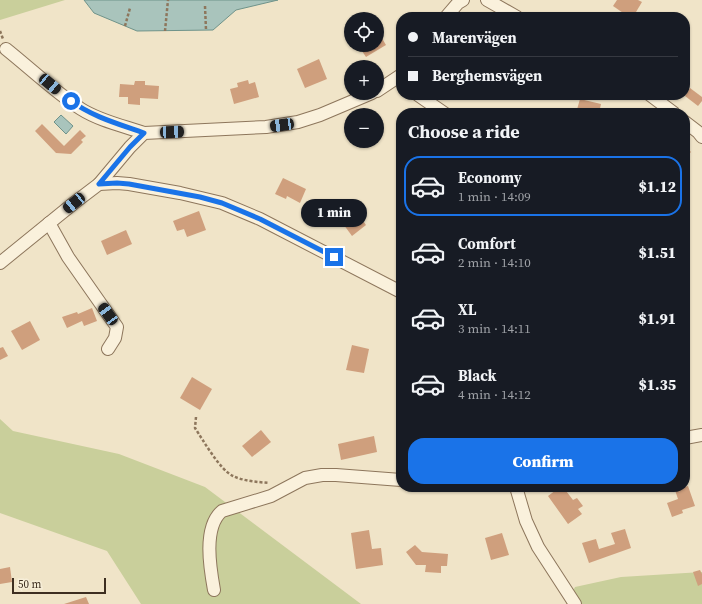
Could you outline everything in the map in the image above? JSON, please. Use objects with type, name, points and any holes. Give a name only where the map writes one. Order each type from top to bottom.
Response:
[{"type":"street","points":[[450,12],[458,3],[463,0]]},
{"type":"street","points":[[487,0],[508,12]]},
{"type":"street","points":[[6,49],[82,109],[97,117],[144,133],[266,127],[298,122],[320,115],[355,100]]},
{"type":"street","points":[[384,87],[396,81]]},
{"type":"street","points":[[425,100],[437,108]]},
{"type":"street","points":[[657,100],[667,108]]},
{"type":"street","points":[[690,126],[702,137]]},
{"type":"street","points":[[0,263],[99,184],[130,147],[144,133]]},
{"type":"street","points":[[99,184],[129,184],[200,197],[222,203],[260,219],[396,289]]},
{"type":"street","points":[[49,223],[68,257],[117,328],[115,338],[108,349]]},
{"type":"street","points":[[690,437],[702,435]]},
{"type":"street","points":[[214,590],[209,563],[212,525],[217,515],[222,511],[271,496],[305,478],[336,475],[396,480]]},
{"type":"street","points":[[517,492],[526,521],[538,547],[575,604]]},
{"type":"path","points":[[165,31],[168,0]]},
{"type":"path","points":[[205,6],[206,30]]},
{"type":"path","points":[[125,26],[130,8]]},
{"type":"path","points":[[196,417],[195,428],[217,461],[232,476],[255,482],[290,486]]},
{"type":"green space","points":[[0,0],[65,0],[0,20]]},
{"type":"green space","points":[[0,419],[13,431],[119,454],[205,487],[361,604],[141,604],[107,551],[0,513]]},
{"type":"green space","points":[[702,572],[702,604],[566,604],[575,587],[621,577]]},
{"type":"water","points":[[84,0],[278,0],[236,10],[213,30],[137,31],[94,13]]},
{"type":"water","points":[[61,115],[73,126],[66,134],[54,122]]},
{"type":"building","points":[[617,0],[638,0],[642,2],[636,12],[622,12],[613,6]]},
{"type":"building","points":[[363,52],[374,52],[366,57]]},
{"type":"building","points":[[319,59],[327,79],[305,88],[297,69]]},
{"type":"building","points":[[248,80],[249,84],[255,82],[259,97],[234,104],[230,89],[238,87],[237,83]]},
{"type":"building","points":[[135,81],[145,81],[145,85],[159,86],[158,99],[140,98],[140,105],[128,104],[128,97],[119,97],[120,84],[134,85]]},
{"type":"building","points":[[690,88],[702,97],[702,101],[698,106],[690,100]]},
{"type":"building","points":[[580,100],[601,104],[600,108],[577,108]]},
{"type":"building","points":[[42,124],[64,146],[80,130],[86,136],[81,140],[83,142],[71,154],[56,153],[35,131]]},
{"type":"building","points":[[283,178],[306,189],[300,203],[287,196],[286,199],[275,194]]},
{"type":"building","points":[[355,210],[366,225],[352,236],[341,221]]},
{"type":"building","points":[[199,211],[206,230],[187,237],[184,229],[177,231],[173,221]]},
{"type":"building","points":[[126,230],[132,244],[107,255],[101,241]]},
{"type":"building","points":[[92,308],[97,321],[84,326],[82,321],[67,328],[62,317],[77,312],[78,314]]},
{"type":"building","points":[[30,321],[40,340],[22,350],[11,331]]},
{"type":"building","points":[[352,345],[369,349],[364,373],[346,370]]},
{"type":"building","points":[[3,347],[8,356],[0,360],[0,348]]},
{"type":"building","points":[[192,377],[212,389],[200,410],[180,398]]},
{"type":"building","points":[[261,430],[271,442],[252,457],[242,446]]},
{"type":"building","points":[[374,436],[377,452],[341,460],[338,444]]},
{"type":"building","points":[[553,492],[567,492],[573,500],[577,498],[583,506],[578,509],[582,514],[568,524],[548,496]]},
{"type":"building","points":[[676,492],[690,492],[695,506],[682,510],[683,513],[672,517],[667,503],[678,499]]},
{"type":"building","points":[[625,529],[631,548],[589,563],[582,543],[596,539],[599,549],[615,544],[611,533]]},
{"type":"building","points":[[369,530],[372,549],[381,548],[383,565],[356,569],[351,533]]},
{"type":"building","points":[[502,533],[509,555],[491,560],[485,538]]},
{"type":"building","points":[[415,545],[422,552],[448,554],[447,566],[441,566],[441,573],[425,572],[426,565],[416,565],[406,552]]},
{"type":"building","points":[[10,567],[12,582],[0,584],[0,569]]},
{"type":"building","points":[[700,570],[702,574],[702,584],[698,586],[693,572]]},
{"type":"building","points":[[86,597],[89,604],[64,604]]},
{"type":"route","points":[[71,101],[97,117],[144,133],[130,147],[99,184],[129,184],[200,197],[222,203],[260,219],[334,257]]}]
